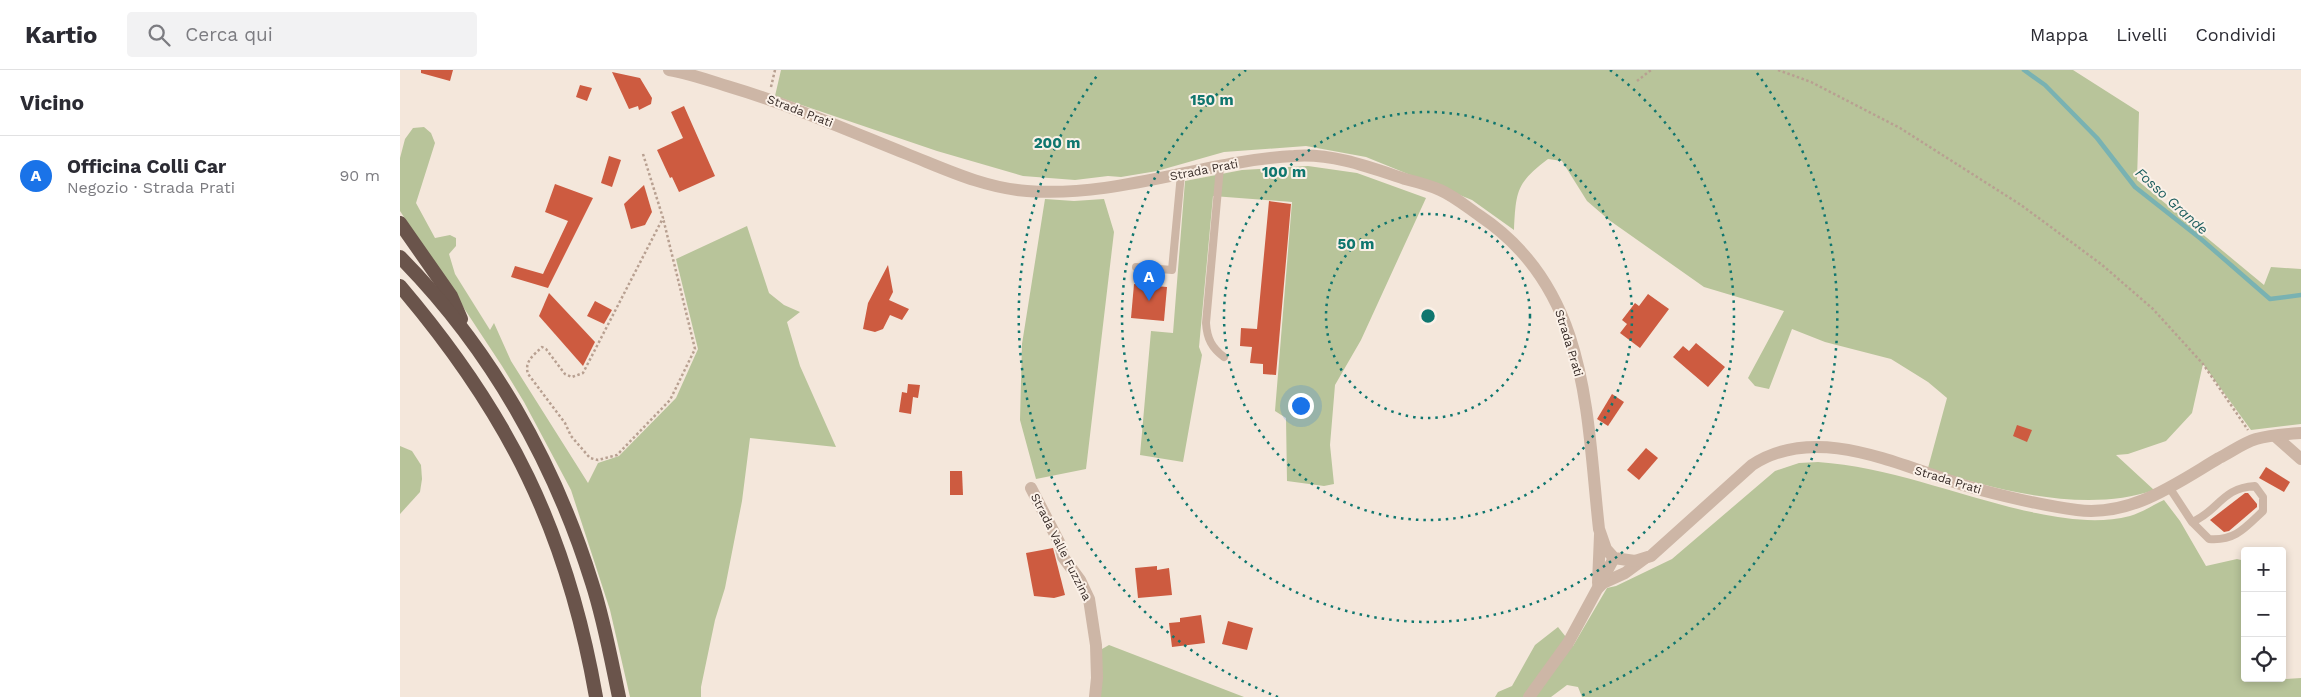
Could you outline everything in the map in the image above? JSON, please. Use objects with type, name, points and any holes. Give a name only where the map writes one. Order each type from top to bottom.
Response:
[{"type":"highway","points":[[400,222],[451,296],[471,340]]},
{"type":"highway","points":[[400,257],[442,303],[471,340],[514,404],[535,442],[572,525],[601,614],[618,697]]},
{"type":"highway","points":[[400,286],[443,338],[470,375],[497,417],[532,483],[550,524],[573,592],[596,697]]},
{"type":"street","name":"Strada Prati","points":[[669,70],[769,98],[978,182],[1024,191],[1070,192],[1121,186],[1220,166],[1296,155],[1346,160],[1442,190],[1501,230],[1535,267],[1563,316],[1576,354],[1583,386],[1599,529],[1606,549],[1614,558]]},
{"type":"street","name":"Strada Prati","points":[[1644,559],[1662,547],[1752,466],[1762,459],[1796,448],[1835,448],[1859,452],[1978,490],[2077,510],[2095,511],[2142,502],[2255,440],[2301,433]]},
{"type":"street","points":[[2275,436],[2301,459]]},
{"type":"street","name":"Strada Valle Fuzzina","points":[[1031,488],[1060,544],[1063,557],[1080,580],[1089,599],[1096,645],[1097,678],[1095,697]]},
{"type":"street","points":[[1598,588],[1599,529]]},
{"type":"street","points":[[1529,697],[1568,643],[1614,558],[1624,560],[1644,559]]},
{"type":"street","points":[[1598,588],[1603,583],[1626,573],[1644,559]]},
{"type":"lane","points":[[1220,166],[1206,323],[1207,336],[1214,350],[1224,357]]},
{"type":"lane","points":[[1136,267],[1172,270],[1181,174]]},
{"type":"lane","points":[[2169,487],[2192,522],[2209,539],[2223,540],[2236,535],[2263,511],[2263,497],[2255,486],[2240,487],[2228,493],[2204,517],[2192,522]]},
{"type":"path","points":[[769,98],[775,70]]},
{"type":"path","points":[[1637,81],[1651,70]]},
{"type":"path","points":[[1778,70],[1811,82],[1900,128],[2021,205],[2101,264],[2152,309],[2203,364],[2255,440]]},
{"type":"path","points":[[643,154],[663,218],[695,349],[670,400],[617,455],[598,460],[590,458],[571,436],[565,423],[528,374],[528,362],[542,347],[546,348],[565,374],[572,377],[583,373],[663,218]]},
{"type":"green space","points":[[781,70],[2073,70],[2139,112],[2137,180],[2264,285],[2271,267],[2301,269],[2301,424],[2251,430],[2203,364],[2192,413],[2166,441],[2128,454],[2116,455],[2154,490],[2127,497],[2099,500],[2040,496],[2011,491],[1928,468],[1947,398],[1928,382],[1891,359],[1825,342],[1792,329],[1769,389],[1755,386],[1748,378],[1784,311],[1704,287],[1609,220],[1587,201],[1562,161],[1548,159],[1537,167],[1524,182],[1517,197],[1514,230],[1472,200],[1366,157],[1306,146],[1224,152],[1157,171],[1121,177],[1108,176],[1075,180],[1023,176],[937,151],[775,96]]},
{"type":"green space","points":[[424,127],[431,133],[435,143],[416,203],[435,238],[450,235],[456,238],[456,246],[449,254],[455,274],[490,330],[494,323],[511,361],[588,483],[598,463],[619,456],[676,398],[698,349],[676,259],[747,226],[769,293],[784,305],[800,312],[787,322],[800,366],[836,447],[750,438],[742,501],[725,588],[715,620],[701,687],[701,697],[630,697],[610,610],[571,490],[524,402],[502,366],[400,211],[400,158],[405,139],[413,128]]},
{"type":"green space","points":[[1308,166],[1357,173],[1426,198],[1361,340],[1335,385],[1330,445],[1334,484],[1324,486],[1287,481],[1286,418],[1275,411],[1292,202],[1213,196],[1199,347],[1202,355],[1183,462],[1140,455],[1151,331],[1173,333],[1185,181],[1242,170]]},
{"type":"green space","points":[[1045,199],[1074,201],[1104,199],[1114,232],[1086,469],[1036,479],[1020,420],[1022,344]]},
{"type":"green space","points":[[400,446],[412,451],[421,465],[422,479],[420,492],[400,514]]},
{"type":"green space","points":[[1818,462],[1873,470],[2009,507],[2071,519],[2106,520],[2134,515],[2164,500],[2180,521],[2206,566],[2237,559],[2241,560],[2241,682],[2286,682],[2286,679],[2301,678],[2301,697],[1582,697],[1578,687],[1567,685],[1551,697],[1495,697],[1498,692],[1512,686],[1535,645],[1558,627],[1573,646],[1607,588],[1616,586],[1672,559],[1775,471],[1799,463]]},
{"type":"green space","points":[[1109,645],[1244,697],[1099,697],[1102,649]]},
{"type":"building","points":[[421,70],[453,70],[450,81],[421,73]]},
{"type":"building","points":[[612,72],[640,78],[652,98],[651,104],[639,110],[638,106],[629,109]]},
{"type":"building","points":[[580,85],[592,88],[587,101],[576,97]]},
{"type":"building","points":[[684,106],[715,176],[679,192],[657,150],[683,138],[671,112]]},
{"type":"building","points":[[609,156],[621,160],[612,187],[601,183]]},
{"type":"building","points":[[555,184],[593,198],[548,288],[511,277],[515,266],[543,274],[568,221],[545,212]]},
{"type":"building","points":[[644,185],[652,212],[645,225],[631,229],[624,204]]},
{"type":"building","points":[[1269,201],[1291,204],[1276,375],[1263,374],[1263,364],[1250,363],[1252,347],[1240,346],[1241,328],[1257,329]]},
{"type":"building","points":[[888,265],[893,292],[889,300],[909,309],[902,320],[890,315],[883,329],[875,332],[863,329],[868,303]]},
{"type":"building","points":[[1134,284],[1167,287],[1164,321],[1131,318]]},
{"type":"building","points":[[549,293],[595,342],[583,366],[539,316]]},
{"type":"building","points":[[1648,294],[1669,309],[1640,348],[1620,333],[1627,324],[1622,320],[1635,303],[1639,306]]},
{"type":"building","points":[[595,301],[612,310],[604,324],[587,316]]},
{"type":"building","points":[[1696,343],[1725,367],[1708,387],[1673,357],[1683,346],[1689,351]]},
{"type":"building","points":[[908,384],[920,385],[918,398],[913,397],[911,414],[899,412],[902,392],[907,393]]},
{"type":"building","points":[[1612,394],[1624,402],[1608,426],[1597,419]]},
{"type":"building","points":[[2017,425],[2032,430],[2027,442],[2013,436]]},
{"type":"building","points":[[1646,448],[1658,458],[1639,480],[1627,470]]},
{"type":"building","points":[[2266,467],[2290,482],[2284,492],[2259,478]]},
{"type":"building","points":[[950,471],[962,471],[963,495],[950,495]]},
{"type":"building","points":[[2245,493],[2248,493],[2257,504],[2257,507],[2229,531],[2224,532],[2210,520]]},
{"type":"building","points":[[1053,548],[1065,595],[1054,598],[1034,596],[1026,553]]},
{"type":"building","points":[[1157,566],[1157,570],[1169,568],[1172,595],[1138,598],[1135,568]]},
{"type":"building","points":[[1201,615],[1205,643],[1172,647],[1169,623],[1180,622],[1180,618]]},
{"type":"building","points":[[1228,621],[1253,628],[1247,650],[1222,644]]},
{"type":"waterway","name":"Fosso Grande","points":[[2024,70],[2045,85],[2097,138],[2135,187],[2201,239],[2270,299],[2301,295]]},
{"type":"place","name":"Officina Colli Car","points":[[1149,301]]}]
